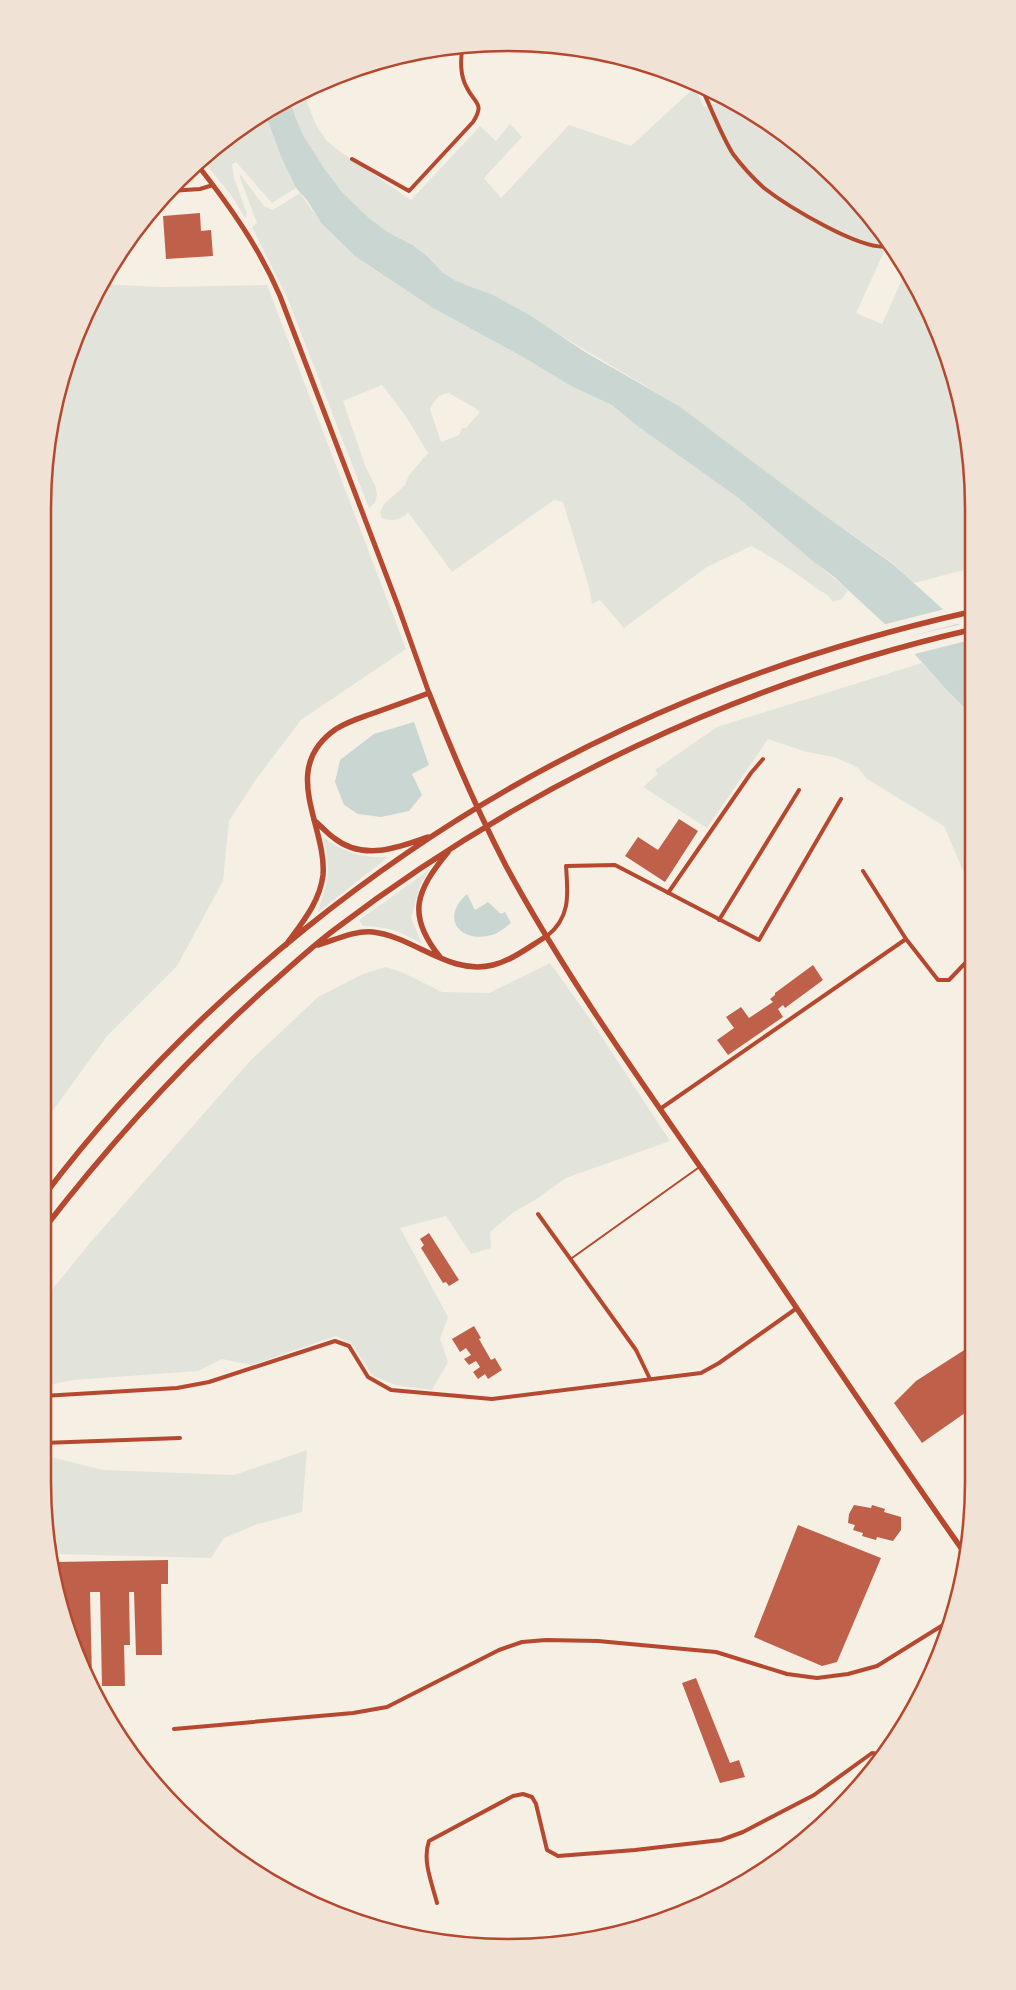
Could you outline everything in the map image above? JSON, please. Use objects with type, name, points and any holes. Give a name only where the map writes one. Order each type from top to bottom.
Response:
[{"type":"main road","points":[[201,170],[234,213],[258,250],[280,296],[398,606],[429,693],[457,763],[493,840],[548,936],[660,1109],[960,1547]]},
{"type":"main road","points":[[51,1187],[101,1127],[153,1069],[238,986],[358,888],[437,834],[522,782],[591,745],[625,728],[696,698],[818,653],[965,613]]},
{"type":"main road","points":[[51,1220],[111,1146],[190,1060],[233,1018],[313,946],[406,877],[545,793],[650,739],[709,713],[833,668],[965,631]]},
{"type":"main road","points":[[286,945],[310,911],[323,876],[323,863],[308,791],[308,776],[315,754],[328,736],[348,723],[429,693]]},
{"type":"main road","points":[[313,819],[336,840],[362,850],[379,851],[396,848],[437,834]]},
{"type":"main road","points":[[440,957],[428,942],[422,930],[419,906],[425,883],[432,871],[451,849]]},
{"type":"main road","points":[[313,946],[356,933],[371,932],[390,936],[423,952],[473,966],[493,965],[504,961],[548,936]]},
{"type":"street","points":[[352,159],[409,191],[473,122],[479,113],[479,105],[466,88],[461,70],[462,54]]},
{"type":"street","points":[[705,96],[733,153],[751,176],[764,188],[827,227],[861,242],[883,248]]},
{"type":"street","points":[[180,191],[200,189],[213,185]]},
{"type":"street","points":[[668,893],[751,773],[763,760]]},
{"type":"street","points":[[719,920],[799,790]]},
{"type":"street","points":[[548,936],[557,928],[563,918],[568,891],[566,866],[616,865],[759,940],[841,799]]},
{"type":"street","points":[[863,871],[906,939],[938,980],[949,980],[965,963]]},
{"type":"street","points":[[660,1109],[906,939]]},
{"type":"street","points":[[538,1214],[636,1350],[650,1379]]},
{"type":"street","points":[[51,1396],[177,1388],[209,1382],[335,1341],[349,1346],[368,1378],[391,1390],[492,1399],[701,1373],[719,1363],[797,1308]]},
{"type":"street","points":[[51,1443],[180,1438]]},
{"type":"street","points":[[174,1729],[353,1714],[387,1706],[499,1650],[522,1642],[598,1641],[716,1652],[787,1674],[817,1678],[848,1674],[877,1666],[942,1626]]},
{"type":"street","points":[[437,1903],[427,1866],[426,1850],[429,1841],[513,1796],[523,1794],[532,1797],[536,1804],[547,1850],[558,1856],[635,1850],[721,1840],[743,1832],[814,1795],[872,1753],[875,1753]]},
{"type":"lane","points":[[572,1259],[700,1166]]},
{"type":"shaded area","points":[[692,90],[697,92],[704,107],[719,103],[762,128],[786,146],[831,185],[870,230],[885,250],[856,313],[882,324],[903,278],[930,333],[941,361],[949,390],[961,448],[965,508],[965,569],[914,583],[894,564],[824,515],[679,406],[493,295],[456,281],[442,272],[414,245],[389,233],[369,218],[342,192],[303,135],[292,106],[305,98],[316,125],[326,140],[411,200],[480,126],[496,141],[510,124],[522,137],[484,178],[501,198],[569,125],[631,146]]},
{"type":"shaded area","points":[[292,106],[303,135],[324,168],[342,192],[369,218],[389,233],[413,245],[426,255],[442,272],[456,281],[493,295],[531,316],[585,352],[679,406],[894,565],[965,631],[965,708],[901,639],[833,576],[737,497],[636,425],[612,405],[571,386],[523,357],[433,308],[356,257],[321,223],[307,200],[296,188],[281,157],[267,120]]},
{"type":"shaded area","points":[[267,120],[281,157],[296,188],[272,203],[236,162],[232,164],[234,178],[247,214],[245,218],[231,195],[207,165]]},
{"type":"shaded area","points":[[240,174],[264,206],[273,210],[300,193],[321,223],[356,257],[366,264],[433,308],[523,357],[571,386],[612,405],[636,425],[737,497],[848,590],[842,599],[833,602],[827,595],[792,571],[751,546],[707,567],[624,628],[600,600],[592,604],[589,587],[563,502],[554,500],[452,572],[408,512],[396,520],[382,518],[380,512],[384,504],[405,485],[409,475],[428,453],[405,415],[382,385],[343,401],[366,468],[375,485],[377,495],[375,503],[369,508],[287,297],[252,227],[257,223]],"holes":[[[449,393],[480,412],[466,428],[462,428],[459,435],[441,442],[430,409],[437,398]]]},
{"type":"shaded area","points":[[195,176],[193,182],[185,185]]},
{"type":"shaded area","points":[[110,284],[162,287],[267,285],[406,649],[301,720],[257,778],[229,821],[223,881],[177,966],[107,1036],[51,1113],[51,508],[55,448],[60,419],[75,361],[98,306]]},
{"type":"shaded area","points":[[922,663],[965,708],[965,875],[944,826],[867,779],[857,767],[834,757],[807,752],[768,739],[707,828],[643,787],[658,774],[655,770],[717,727]]},
{"type":"shaded area","points":[[414,722],[429,765],[412,774],[422,795],[409,811],[381,817],[358,814],[344,805],[335,782],[340,760],[374,734]]},
{"type":"shaded area","points":[[323,837],[338,847],[362,856],[388,857],[317,913],[328,876],[326,848]]},
{"type":"shaded area","points":[[429,870],[420,885],[411,918],[422,944],[394,930],[363,926],[359,920]]},
{"type":"shaded area","points":[[467,894],[475,910],[488,902],[501,914],[505,912],[511,923],[495,934],[483,937],[464,933],[458,928],[455,921],[455,913]]},
{"type":"shaded area","points":[[550,963],[590,1019],[670,1141],[566,1178],[514,1212],[490,1232],[491,1248],[471,1254],[446,1216],[400,1228],[448,1317],[440,1339],[448,1362],[432,1390],[396,1385],[373,1376],[352,1344],[336,1336],[252,1365],[222,1359],[198,1371],[74,1380],[51,1384],[51,1291],[89,1244],[250,1061],[318,997],[363,974],[386,967],[404,973],[442,992],[489,993]]},
{"type":"shaded area","points":[[307,1450],[302,1512],[255,1525],[224,1538],[211,1558],[57,1554],[52,1512],[51,1457],[103,1470],[234,1475]]},
{"type":"pier","points":[[945,609],[961,623],[910,636],[962,624],[965,627],[965,641],[911,655],[882,625]]},
{"type":"building","points":[[200,213],[201,231],[211,230],[213,256],[166,259],[163,216]]},
{"type":"building","points":[[679,819],[698,831],[665,882],[625,856],[638,837],[658,850]]},
{"type":"building","points":[[813,965],[823,980],[785,1008],[783,1005],[778,1009],[783,1017],[728,1055],[717,1040],[734,1028],[726,1017],[741,1007],[749,1018],[773,1002],[770,999],[775,993]]},
{"type":"building","points":[[429,1233],[459,1280],[449,1286],[446,1282],[443,1283],[421,1248],[424,1245],[420,1239]]},
{"type":"building","points":[[474,1326],[491,1360],[495,1358],[502,1370],[488,1379],[485,1374],[478,1379],[473,1372],[480,1367],[476,1361],[469,1365],[464,1359],[471,1355],[466,1348],[460,1352],[452,1339]]},
{"type":"building","points":[[965,1350],[965,1413],[922,1443],[894,1403],[916,1381]]},
{"type":"building","points":[[854,1505],[871,1508],[872,1505],[885,1509],[884,1512],[901,1517],[901,1530],[893,1541],[877,1537],[876,1540],[862,1536],[863,1533],[853,1530],[855,1525],[848,1523],[849,1514]]},
{"type":"building","points":[[798,1525],[881,1558],[837,1662],[822,1666],[754,1637]]},
{"type":"building","points":[[168,1560],[168,1584],[161,1584],[162,1655],[136,1655],[134,1592],[129,1592],[130,1645],[124,1645],[125,1686],[102,1686],[100,1592],[90,1592],[92,1670],[75,1629],[58,1562]]},
{"type":"building","points":[[696,1678],[730,1763],[739,1760],[745,1777],[720,1783],[682,1683]]}]
